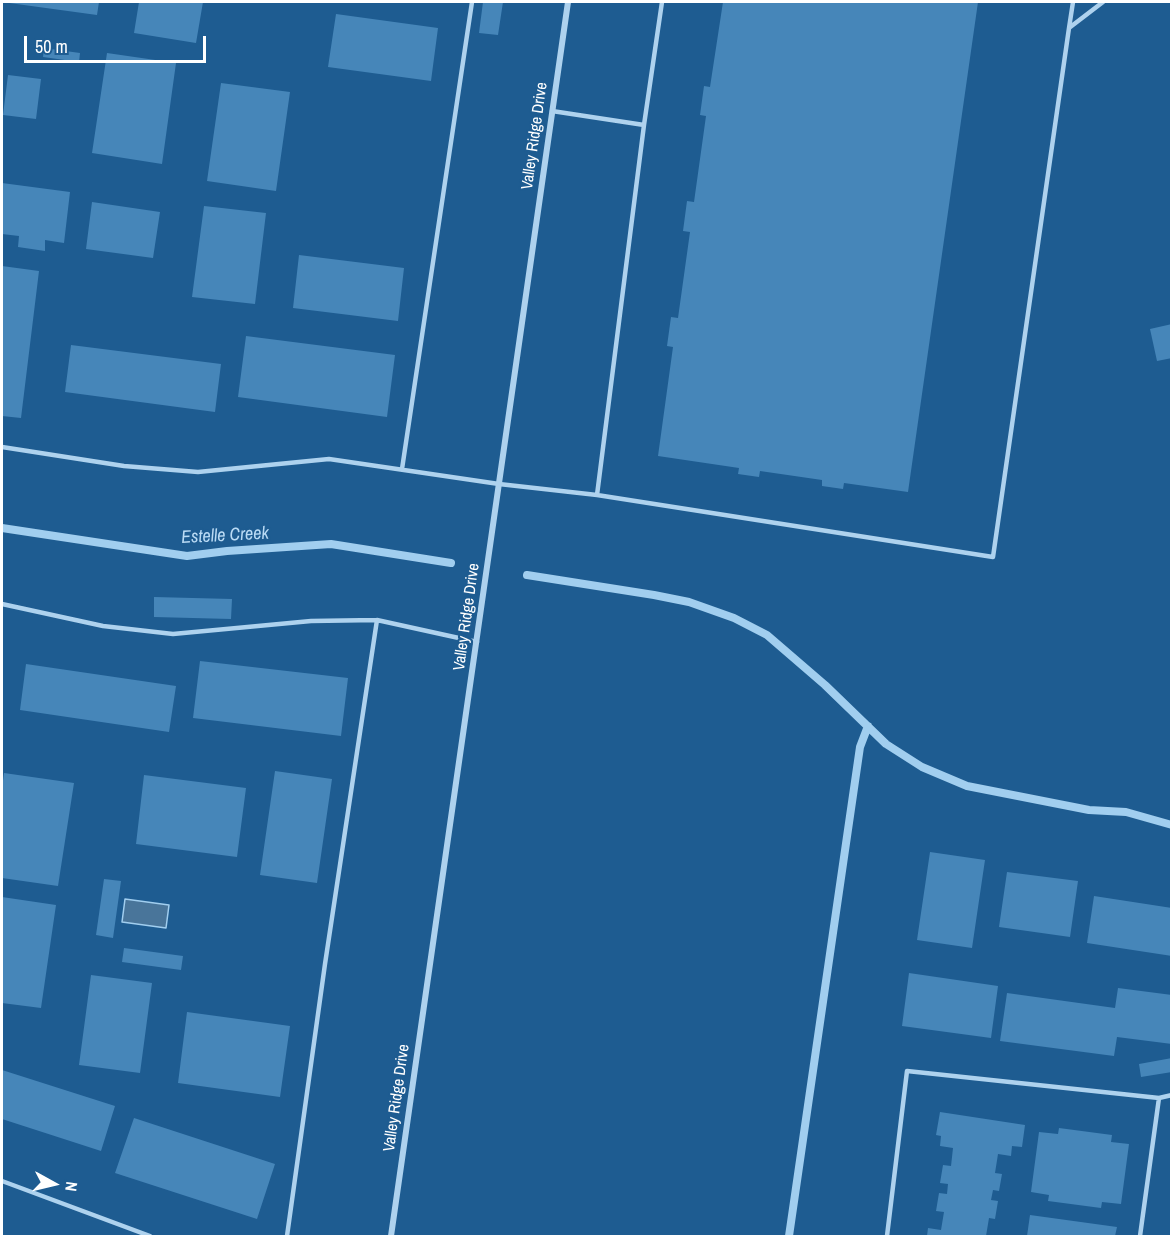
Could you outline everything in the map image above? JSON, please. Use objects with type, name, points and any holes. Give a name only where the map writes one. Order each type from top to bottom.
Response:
[{"type":"street","name":"Valley Ridge Drive","points":[[391,1236],[568,2]]},
{"type":"lane","points":[[402,469],[472,2]]},
{"type":"lane","points":[[597,495],[662,2]]},
{"type":"lane","points":[[2,447],[124,466],[198,472],[329,459],[500,484],[597,495],[993,556],[1073,2]]},
{"type":"lane","points":[[1069,28],[1103,2]]},
{"type":"lane","points":[[552,111],[644,125]]},
{"type":"lane","points":[[2,604],[104,626],[173,634],[311,621],[378,620],[477,642]]},
{"type":"lane","points":[[286,1236],[328,942],[378,620]]},
{"type":"lane","points":[[887,1236],[907,1071],[1159,1098],[1172,1095]]},
{"type":"lane","points":[[1140,1236],[1159,1098]]},
{"type":"lane","points":[[2,1181],[150,1236]]},
{"type":"water","points":[[125,899],[169,905],[166,928],[122,922]]},
{"type":"building","points":[[2,2],[99,2],[97,15]]},
{"type":"building","points":[[139,2],[203,2],[196,43],[134,33]]},
{"type":"building","points":[[483,2],[503,2],[498,35],[479,33]]},
{"type":"building","points":[[723,2],[978,2],[908,492],[844,483],[843,489],[822,486],[822,480],[760,471],[759,477],[738,474],[739,468],[658,456],[673,347],[667,346],[671,317],[678,318],[690,232],[683,231],[687,201],[694,202],[706,116],[700,115],[704,86],[710,87]]},
{"type":"building","points":[[336,14],[438,28],[431,81],[328,67]]},
{"type":"building","points":[[44,48],[80,53],[79,62],[43,57]]},
{"type":"building","points":[[107,53],[176,63],[162,164],[92,153]]},
{"type":"building","points":[[8,75],[41,79],[36,119],[3,115]]},
{"type":"building","points":[[221,83],[290,92],[276,191],[207,181]]},
{"type":"building","points":[[2,183],[70,192],[64,243],[45,240],[45,251],[18,247],[19,236],[2,234]]},
{"type":"building","points":[[92,202],[160,212],[153,258],[86,249]]},
{"type":"building","points":[[204,206],[266,213],[255,304],[192,297]]},
{"type":"building","points":[[299,255],[404,268],[398,321],[293,308]]},
{"type":"building","points":[[2,266],[39,271],[21,418],[2,416]]},
{"type":"building","points":[[1172,324],[1172,358],[1157,361],[1150,329]]},
{"type":"building","points":[[246,336],[395,355],[387,417],[238,397]]},
{"type":"building","points":[[71,345],[221,364],[215,412],[65,392]]},
{"type":"building","points":[[154,597],[232,599],[231,619],[154,617]]},
{"type":"building","points":[[200,661],[348,678],[341,736],[193,718]]},
{"type":"building","points":[[26,664],[176,686],[169,732],[20,710]]},
{"type":"building","points":[[275,771],[332,779],[317,883],[260,875]]},
{"type":"building","points":[[4,773],[74,783],[58,886],[2,878]]},
{"type":"building","points":[[144,775],[246,788],[237,857],[136,844]]},
{"type":"building","points":[[930,852],[985,860],[972,948],[917,940]]},
{"type":"building","points":[[1007,872],[1078,881],[1070,937],[999,927]]},
{"type":"building","points":[[104,879],[121,881],[113,938],[96,935]]},
{"type":"building","points":[[1094,896],[1172,908],[1172,956],[1087,943]]},
{"type":"building","points":[[2,897],[56,905],[41,1008],[2,1003]]},
{"type":"building","points":[[124,948],[183,956],[181,970],[122,962]]},
{"type":"building","points":[[909,973],[998,986],[991,1038],[902,1026]]},
{"type":"building","points":[[91,975],[152,983],[140,1073],[79,1065]]},
{"type":"building","points":[[1118,988],[1172,995],[1172,1044],[1117,1037],[1114,1056],[1000,1041],[1007,993],[1115,1008]]},
{"type":"building","points":[[187,1012],[290,1026],[280,1097],[178,1083]]},
{"type":"building","points":[[1172,1058],[1172,1072],[1141,1077],[1139,1064]]},
{"type":"building","points":[[2,1070],[115,1106],[101,1151],[2,1119]]},
{"type":"building","points":[[940,1112],[1025,1125],[1022,1147],[1012,1146],[1011,1156],[998,1154],[995,1173],[1002,1174],[999,1191],[993,1190],[991,1200],[998,1201],[995,1219],[989,1218],[986,1236],[927,1236],[928,1228],[941,1230],[944,1212],[936,1211],[939,1193],[947,1194],[948,1184],[940,1183],[943,1165],[951,1166],[953,1148],[940,1146],[941,1136],[936,1135]]},
{"type":"building","points":[[134,1118],[275,1164],[257,1219],[115,1173]]},
{"type":"building","points":[[1059,1128],[1112,1135],[1111,1142],[1129,1144],[1121,1204],[1102,1202],[1101,1208],[1048,1201],[1049,1195],[1031,1192],[1039,1132],[1058,1134]]},
{"type":"building","points":[[1030,1215],[1117,1227],[1115,1236],[1027,1236]]},
{"type":"waterway","name":"Estelle Creek","points":[[2,528],[187,556],[331,544],[451,563]]},
{"type":"waterway","points":[[527,575],[689,602],[734,618],[767,635],[825,685],[886,744],[922,767],[967,786],[1089,810],[1126,812],[1172,825]]},
{"type":"waterway","points":[[789,1236],[860,747],[868,726]]}]
